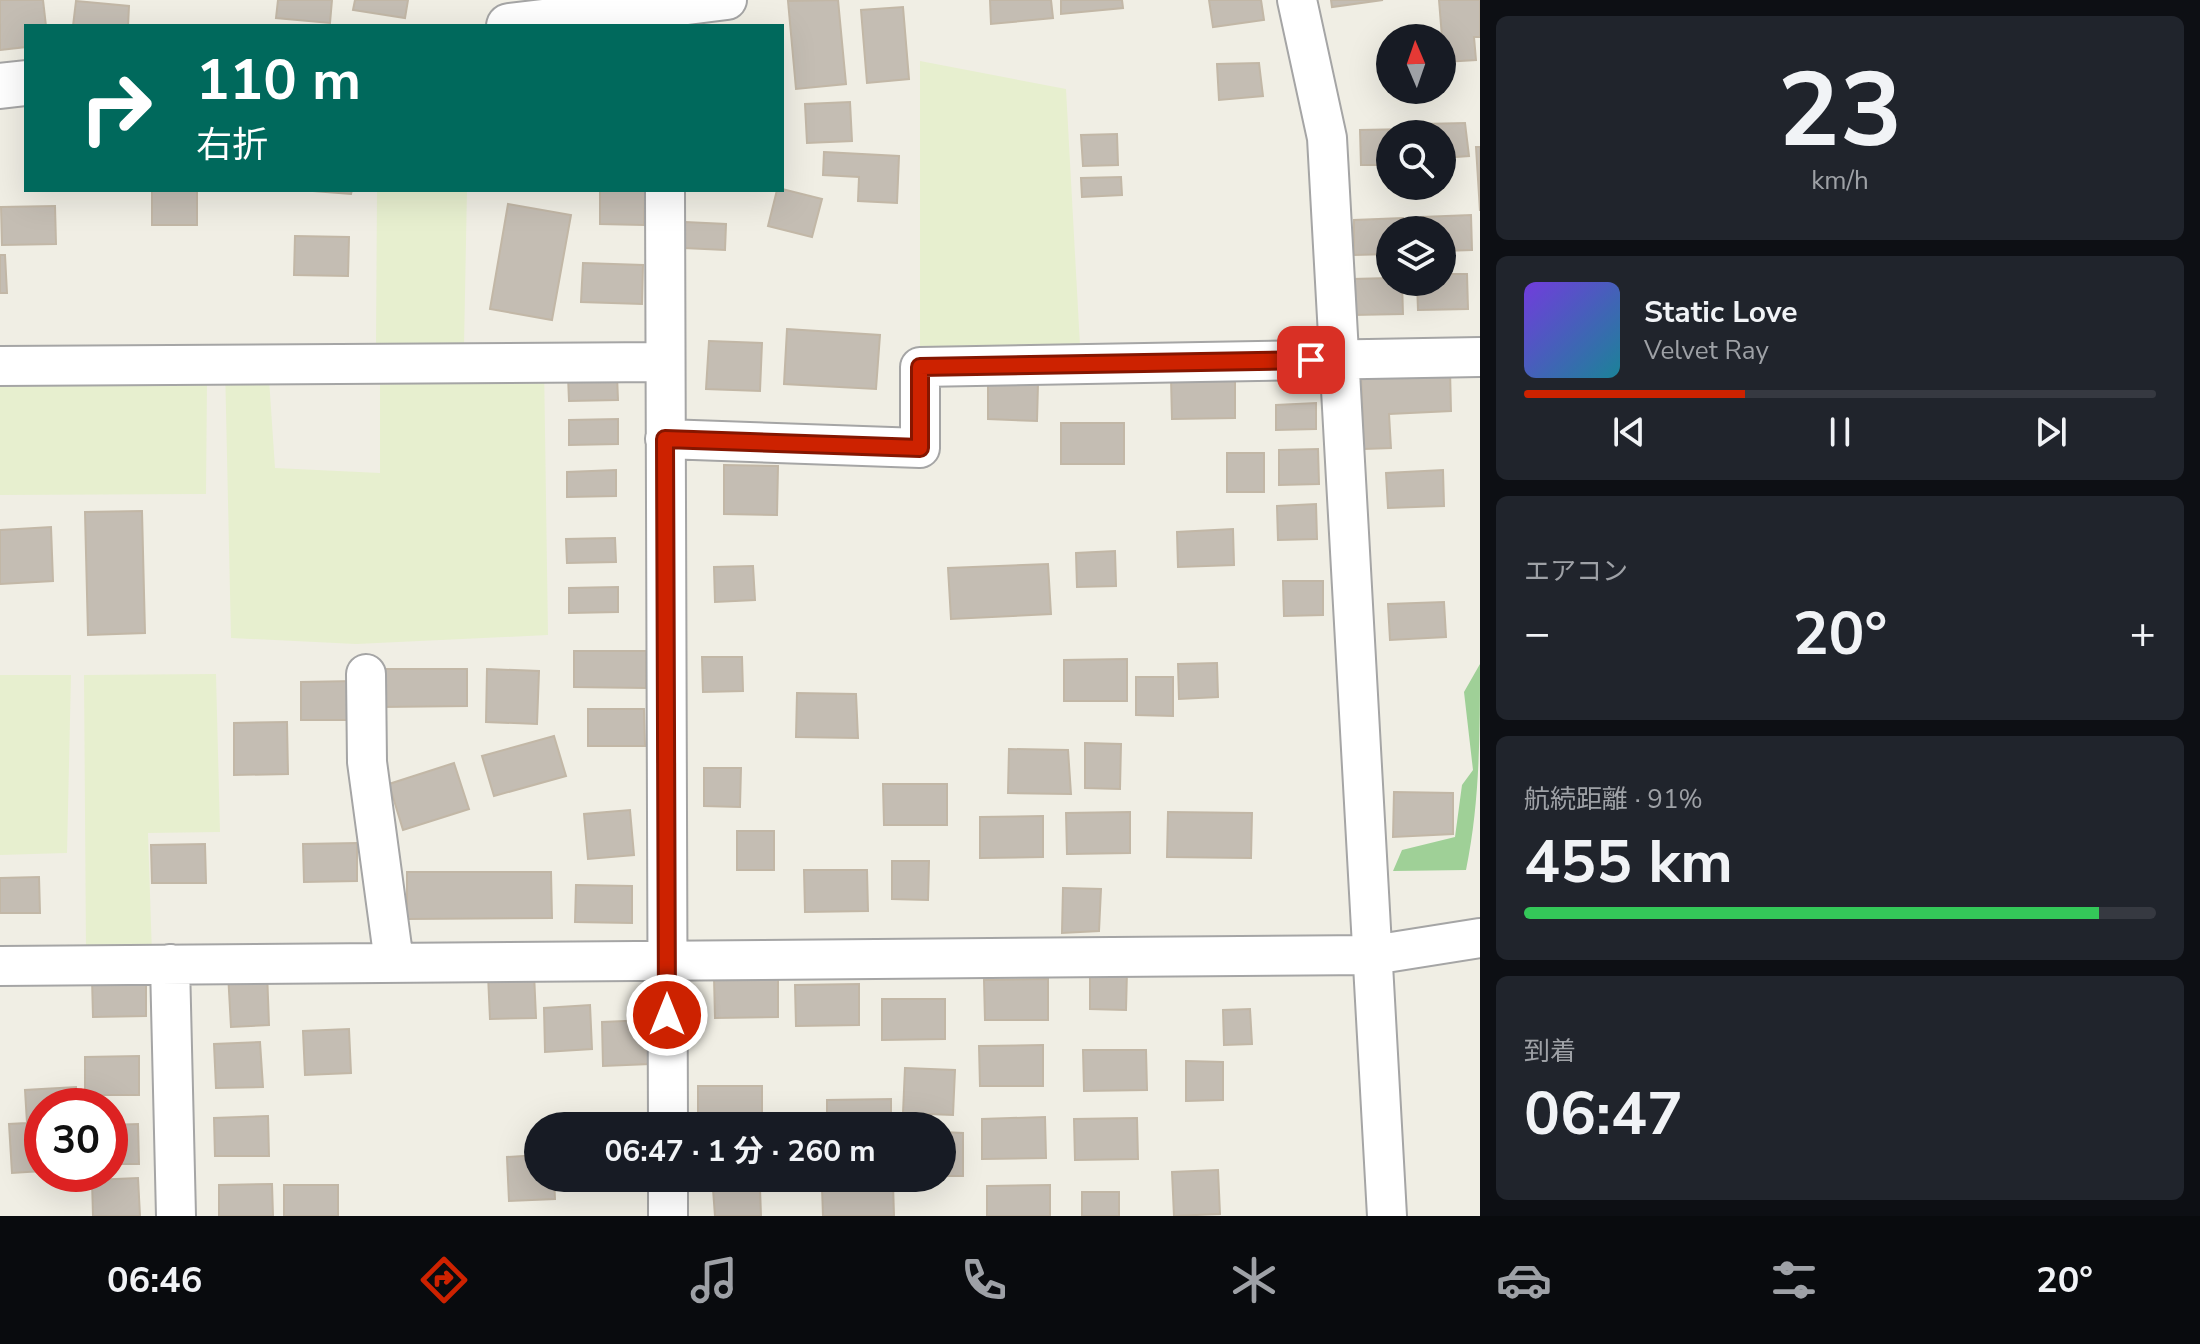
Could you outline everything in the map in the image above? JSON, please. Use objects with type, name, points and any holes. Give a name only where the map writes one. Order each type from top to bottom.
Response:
[{"type":"street","points":[[530,24],[664,11],[727,0]]},
{"type":"street","points":[[1297,0],[1327,138],[1387,1216]]},
{"type":"street","points":[[0,86],[24,83]]},
{"type":"street","points":[[665,192],[668,1112]]},
{"type":"street","points":[[665,439],[920,448],[920,367],[1480,357]]},
{"type":"street","points":[[0,366],[665,362]]},
{"type":"street","points":[[366,674],[367,762],[394,962]]},
{"type":"street","points":[[0,966],[1373,955],[1480,938]]},
{"type":"street","points":[[170,964],[176,1216]]},
{"type":"street","points":[[668,1192],[668,1216]]},
{"type":"green space","points":[[920,61],[1066,89],[1081,364],[920,367]]},
{"type":"green space","points":[[377,192],[467,192],[464,346],[376,343]]},
{"type":"green space","points":[[544,363],[548,635],[356,644],[231,638],[225,365],[268,364],[275,468],[380,473],[380,364]]},
{"type":"green space","points":[[0,381],[207,382],[206,494],[0,495]]},
{"type":"green space","points":[[1480,664],[1477,793],[1466,870],[1393,871],[1402,850],[1455,837],[1462,785],[1473,770],[1464,692]]},
{"type":"green space","points":[[216,674],[220,832],[148,833],[152,955],[86,951],[84,675]]},
{"type":"green space","points":[[0,675],[71,675],[67,853],[0,855]]},
{"type":"building","points":[[0,0],[43,0],[46,24],[24,24],[24,47],[0,50]]},
{"type":"building","points":[[278,0],[332,0],[330,23],[276,18]]},
{"type":"building","points":[[355,0],[408,0],[405,18],[353,10]]},
{"type":"building","points":[[838,0],[846,84],[796,89],[788,1]]},
{"type":"building","points":[[990,0],[1051,0],[1053,18],[991,24]]},
{"type":"building","points":[[1061,0],[1122,0],[1123,8],[1061,14]]},
{"type":"building","points":[[1209,0],[1261,0],[1264,20],[1213,27]]},
{"type":"building","points":[[1331,0],[1383,0],[1332,7]]},
{"type":"building","points":[[1439,0],[1480,0],[1480,37],[1474,37],[1476,60],[1456,61],[1456,24],[1441,24]]},
{"type":"building","points":[[76,1],[129,6],[128,24],[73,24]]},
{"type":"building","points":[[903,7],[909,79],[867,83],[861,10]]},
{"type":"building","points":[[1259,63],[1263,96],[1219,100],[1217,64]]},
{"type":"building","points":[[850,102],[852,141],[807,143],[805,104]]},
{"type":"building","points":[[1456,123],[1465,123],[1469,156],[1456,157]]},
{"type":"building","points":[[1360,130],[1376,130],[1376,165],[1361,165]]},
{"type":"building","points":[[1117,134],[1118,165],[1083,166],[1081,135]]},
{"type":"building","points":[[1476,147],[1480,147],[1480,211]]},
{"type":"building","points":[[824,152],[899,156],[897,203],[858,201],[859,177],[823,175]]},
{"type":"building","points":[[1121,177],[1122,195],[1082,197],[1081,178]]},
{"type":"building","points":[[784,190],[822,199],[812,237],[768,226],[776,192]]},
{"type":"building","points":[[152,192],[197,192],[197,225],[152,225]]},
{"type":"building","points":[[600,192],[645,192],[644,225],[600,224]]},
{"type":"building","points":[[508,204],[571,215],[552,320],[490,309]]},
{"type":"building","points":[[55,206],[56,244],[2,245],[1,207]]},
{"type":"building","points":[[1471,215],[1472,250],[1456,251],[1456,216],[1446,216]]},
{"type":"building","points":[[1376,219],[1376,254],[1354,255],[1354,220]]},
{"type":"building","points":[[685,222],[726,224],[725,250],[684,248]]},
{"type":"building","points":[[295,236],[349,237],[348,276],[294,275]]},
{"type":"building","points":[[0,255],[5,255],[7,293],[0,293]]},
{"type":"building","points":[[583,263],[643,265],[642,304],[581,302]]},
{"type":"building","points":[[1456,274],[1467,274],[1468,309],[1418,310],[1418,296],[1456,296]]},
{"type":"building","points":[[1376,278],[1376,296],[1402,296],[1403,314],[1353,315],[1352,279]]},
{"type":"building","points":[[787,329],[880,335],[876,389],[784,384]]},
{"type":"building","points":[[709,341],[762,343],[760,391],[706,389]]},
{"type":"building","points":[[1450,370],[1451,411],[1389,414],[1391,448],[1364,449],[1361,374]]},
{"type":"building","points":[[617,375],[618,400],[569,401],[568,376]]},
{"type":"building","points":[[1235,377],[1235,418],[1172,419],[1171,378]]},
{"type":"building","points":[[988,383],[1038,384],[1037,421],[988,419]]},
{"type":"building","points":[[1316,403],[1316,429],[1276,430],[1276,405]]},
{"type":"building","points":[[618,419],[618,444],[569,445],[569,420]]},
{"type":"building","points":[[1061,423],[1124,423],[1124,464],[1061,464]]},
{"type":"building","points":[[1318,449],[1319,484],[1279,485],[1279,450]]},
{"type":"building","points":[[1227,453],[1264,453],[1264,492],[1227,492]]},
{"type":"building","points":[[724,465],[778,466],[777,515],[724,514]]},
{"type":"building","points":[[616,470],[616,496],[567,497],[567,472]]},
{"type":"building","points":[[1443,470],[1444,506],[1388,508],[1386,473]]},
{"type":"building","points":[[1316,504],[1317,539],[1278,540],[1277,506]]},
{"type":"building","points":[[142,511],[145,633],[88,635],[85,512]]},
{"type":"building","points":[[51,527],[53,581],[0,584],[0,530]]},
{"type":"building","points":[[1233,529],[1234,565],[1178,567],[1177,532]]},
{"type":"building","points":[[615,538],[616,562],[567,563],[566,539]]},
{"type":"building","points":[[1115,551],[1116,586],[1077,587],[1076,553]]},
{"type":"building","points":[[1048,564],[1051,614],[951,619],[948,568]]},
{"type":"building","points":[[753,566],[755,600],[715,602],[714,567]]},
{"type":"building","points":[[1283,581],[1323,581],[1323,615],[1284,616]]},
{"type":"building","points":[[618,587],[618,612],[569,613],[569,588]]},
{"type":"building","points":[[1444,602],[1446,637],[1390,640],[1388,604]]},
{"type":"building","points":[[574,651],[646,651],[646,688],[574,687]]},
{"type":"building","points":[[702,657],[742,657],[743,691],[703,692]]},
{"type":"building","points":[[1127,659],[1127,701],[1064,701],[1064,660]]},
{"type":"building","points":[[1217,663],[1218,697],[1179,699],[1178,664]]},
{"type":"building","points":[[380,669],[467,669],[467,706],[381,707]]},
{"type":"building","points":[[487,669],[539,671],[537,724],[486,722]]},
{"type":"building","points":[[1136,677],[1173,677],[1173,716],[1136,715]]},
{"type":"building","points":[[355,681],[355,720],[301,720],[301,682]]},
{"type":"building","points":[[797,693],[856,694],[858,738],[796,737]]},
{"type":"building","points":[[588,709],[644,709],[645,746],[588,746]]},
{"type":"building","points":[[287,722],[288,774],[234,775],[234,723]]},
{"type":"building","points":[[554,736],[566,776],[494,796],[482,756]]},
{"type":"building","points":[[1085,743],[1121,744],[1120,789],[1085,788]]},
{"type":"building","points":[[1009,749],[1068,750],[1071,794],[1008,793]]},
{"type":"building","points":[[454,763],[469,809],[403,830],[389,784]]},
{"type":"building","points":[[704,768],[741,768],[740,807],[704,806]]},
{"type":"building","points":[[883,784],[947,784],[947,825],[884,825]]},
{"type":"building","points":[[1394,792],[1453,793],[1453,834],[1393,837]]},
{"type":"building","points":[[630,810],[634,855],[588,859],[584,814]]},
{"type":"building","points":[[1130,812],[1130,853],[1067,854],[1066,813]]},
{"type":"building","points":[[1168,812],[1252,813],[1251,858],[1167,857]]},
{"type":"building","points":[[1043,816],[1043,857],[980,858],[980,817]]},
{"type":"building","points":[[737,831],[774,831],[774,870],[737,870]]},
{"type":"building","points":[[357,843],[357,881],[304,882],[303,844]]},
{"type":"building","points":[[205,844],[206,883],[152,883],[151,845]]},
{"type":"building","points":[[892,861],[929,861],[928,900],[892,899]]},
{"type":"building","points":[[804,870],[867,870],[868,911],[805,912]]},
{"type":"building","points":[[407,872],[551,872],[552,918],[407,919]]},
{"type":"building","points":[[39,877],[40,913],[0,913],[0,878]]},
{"type":"building","points":[[576,885],[632,886],[632,923],[575,922]]},
{"type":"building","points":[[1063,888],[1101,889],[1099,931],[1062,933]]},
{"type":"building","points":[[267,971],[269,1025],[231,1027],[228,973]]},
{"type":"building","points":[[1090,971],[1127,971],[1126,1010],[1090,1009]]},
{"type":"building","points":[[534,973],[536,1018],[490,1019],[488,975]]},
{"type":"building","points":[[778,976],[778,1017],[715,1018],[714,977]]},
{"type":"building","points":[[146,977],[146,1016],[93,1017],[92,978]]},
{"type":"building","points":[[1048,979],[1048,1020],[985,1020],[984,980]]},
{"type":"building","points":[[859,984],[859,1025],[796,1026],[795,985]]},
{"type":"building","points":[[882,999],[945,999],[945,1039],[882,1040]]},
{"type":"building","points":[[590,1005],[592,1049],[545,1052],[544,1008]]},
{"type":"building","points":[[1250,1009],[1252,1044],[1224,1045],[1223,1010]]},
{"type":"building","points":[[648,1020],[650,1064],[603,1066],[602,1022]]},
{"type":"building","points":[[349,1029],[351,1073],[305,1075],[303,1031]]},
{"type":"building","points":[[260,1042],[263,1087],[216,1088],[214,1044]]},
{"type":"building","points":[[1043,1045],[1043,1086],[980,1086],[979,1046]]},
{"type":"building","points":[[1083,1050],[1146,1050],[1147,1090],[1084,1091]]},
{"type":"building","points":[[139,1056],[139,1095],[128,1095],[128,1088],[85,1088],[85,1057]]},
{"type":"building","points":[[1186,1061],[1223,1062],[1223,1100],[1186,1101]]},
{"type":"building","points":[[905,1068],[955,1070],[953,1112],[903,1112]]},
{"type":"building","points":[[698,1086],[762,1086],[762,1112],[698,1112]]},
{"type":"building","points":[[891,1099],[891,1112],[827,1112],[827,1100]]},
{"type":"building","points":[[268,1116],[269,1156],[215,1156],[214,1118]]},
{"type":"building","points":[[1045,1117],[1046,1158],[982,1159],[982,1119]]},
{"type":"building","points":[[1137,1118],[1138,1159],[1075,1160],[1074,1119]]},
{"type":"building","points":[[24,1123],[24,1172],[12,1173],[9,1124]]},
{"type":"building","points":[[128,1124],[138,1124],[139,1164],[128,1164]]},
{"type":"building","points":[[956,1133],[963,1133],[963,1176],[956,1176]]},
{"type":"building","points":[[524,1156],[524,1192],[555,1192],[555,1199],[509,1201],[507,1157]]},
{"type":"building","points":[[1218,1170],[1220,1214],[1174,1216],[1172,1172]]},
{"type":"building","points":[[128,1178],[138,1178],[140,1216],[93,1216],[92,1192],[128,1192]]},
{"type":"building","points":[[272,1184],[273,1216],[219,1216],[219,1185]]},
{"type":"building","points":[[284,1185],[338,1185],[338,1216],[284,1216]]},
{"type":"building","points":[[1050,1185],[1050,1216],[987,1216],[987,1186]]},
{"type":"building","points":[[713,1192],[760,1192],[761,1216],[715,1216]]},
{"type":"building","points":[[822,1192],[893,1192],[894,1216],[823,1216]]},
{"type":"building","points":[[1082,1192],[1119,1192],[1119,1216],[1082,1216]]},
{"type":"route","points":[[667,1015],[665,439],[920,448],[920,367],[1311,360]]}]
